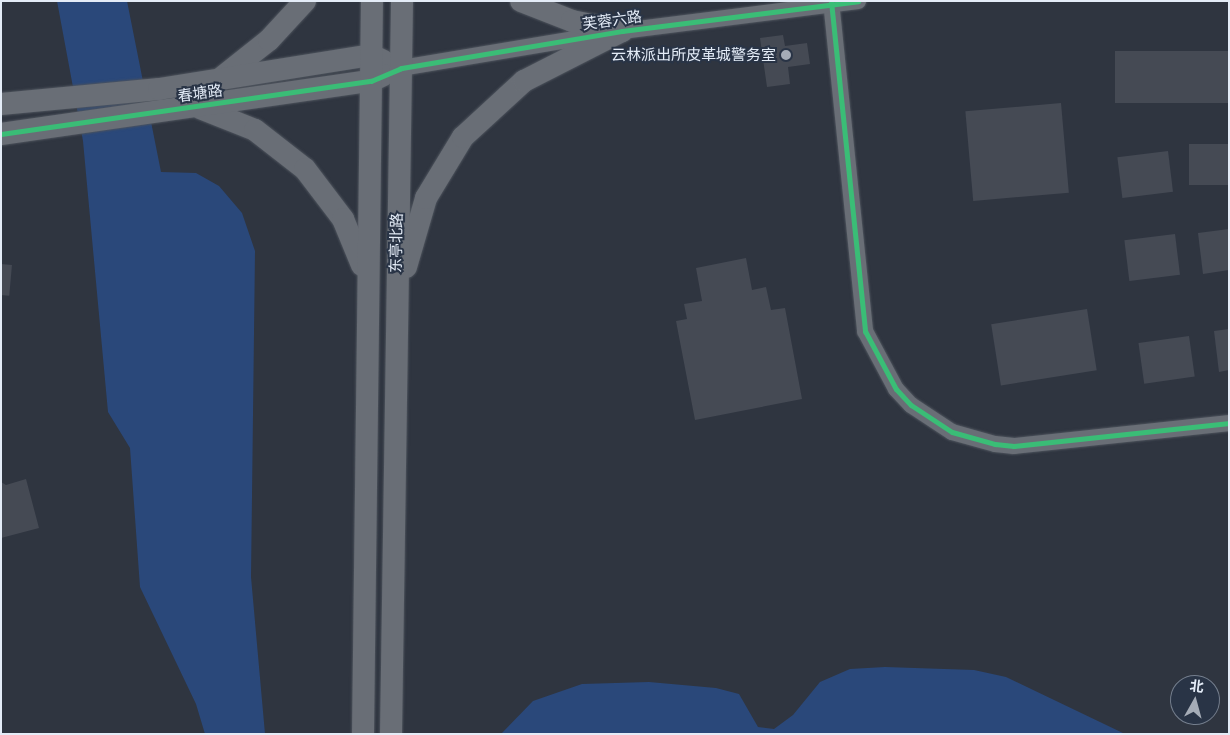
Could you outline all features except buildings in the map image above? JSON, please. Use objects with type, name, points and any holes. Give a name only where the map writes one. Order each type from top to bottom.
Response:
[{"type":"main road","points":[[220,79],[269,40],[305,1]]},
{"type":"main road","name":"东亭北路","points":[[363,734],[366,277],[372,1]]},
{"type":"main road","name":"东亭北路","points":[[391,734],[394,323],[402,1]]},
{"type":"main road","points":[[521,1],[572,21],[622,31]]},
{"type":"main road","points":[[394,323],[412,239],[426,198],[462,137],[524,81],[568,55],[622,31]]},
{"type":"main road","points":[[371,55],[401,68]]},
{"type":"main road","name":"春塘路","points":[[1,104],[159,89],[371,55]]},
{"type":"main road","name":"春塘路","points":[[1,134],[69,121],[197,107],[370,81],[401,68]]},
{"type":"main road","points":[[197,107],[255,130],[305,169],[343,219],[366,277]]},
{"type":"street","name":"芙蓉六路","points":[[401,68],[622,31],[858,1]]},
{"type":"street","points":[[831,3],[865,331],[896,389],[911,405],[952,432],[995,444],[1014,446],[1229,423]]},
{"type":"water","points":[[57,1],[127,1],[161,172],[196,173],[219,186],[242,213],[255,251],[251,577],[265,734],[205,734],[196,704],[140,587],[130,448],[108,412],[83,141]]},
{"type":"water","points":[[885,667],[974,670],[1006,677],[1125,734],[501,734],[533,701],[582,684],[649,682],[716,688],[739,694],[758,727],[774,729],[793,715],[820,682],[850,669]]},
{"type":"cycle path","points":[[831,1],[865,331],[896,389],[911,405],[952,432],[995,444],[1014,446],[1229,423]]},
{"type":"cycle path","points":[[1,134],[371,81],[401,68],[622,31],[858,1]]},
{"type":"place","name":"云林派出所皮革城警务室","points":[[786,55]]}]
